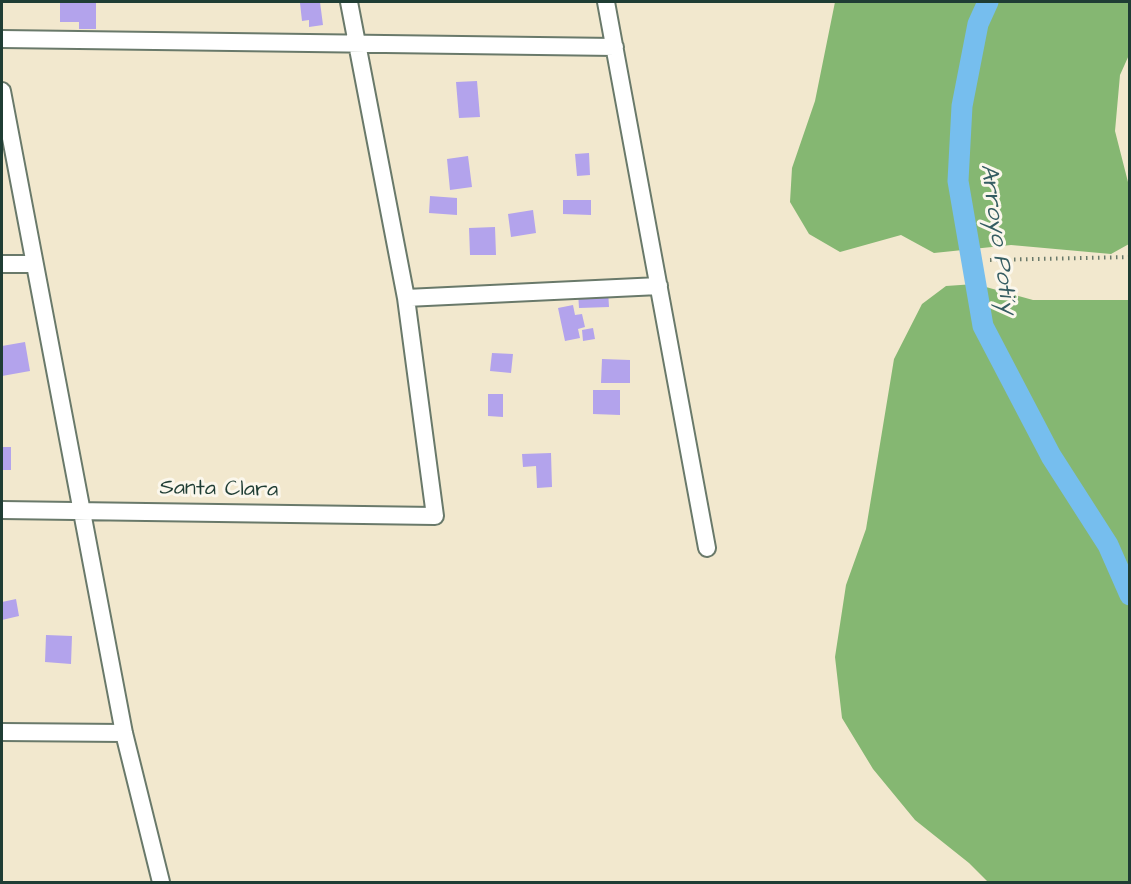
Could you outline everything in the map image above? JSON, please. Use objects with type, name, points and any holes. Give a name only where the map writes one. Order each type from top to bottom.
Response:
[{"type":"street","points":[[349,2],[406,298],[658,286]]},
{"type":"street","points":[[606,2],[707,549]]},
{"type":"street","points":[[2,39],[615,47]]},
{"type":"street","points":[[2,91],[124,733],[161,882]]},
{"type":"street","points":[[2,264],[34,264]]},
{"type":"street","name":"Santa Clara","points":[[2,510],[435,516],[406,298]]},
{"type":"street","points":[[2,732],[124,733]]},
{"type":"path","points":[[990,260],[1130,257]]},
{"type":"green space","points":[[835,2],[1129,2],[1129,55],[1120,75],[1115,131],[1129,186],[1129,244],[1111,254],[1011,245],[934,253],[901,235],[840,252],[809,234],[790,202],[792,168],[815,101]]},
{"type":"green space","points":[[975,284],[1033,300],[1129,300],[1129,882],[988,882],[969,863],[915,820],[873,769],[842,718],[835,657],[846,585],[866,529],[894,359],[922,304],[946,286]]},
{"type":"building","points":[[60,2],[96,2],[96,29],[79,29],[79,22],[60,22]]},
{"type":"building","points":[[320,2],[323,25],[309,27],[309,20],[302,21],[300,3]]},
{"type":"building","points":[[477,81],[480,117],[459,118],[456,82]]},
{"type":"building","points":[[589,153],[590,175],[577,176],[575,154]]},
{"type":"building","points":[[468,156],[472,187],[450,190],[447,159]]},
{"type":"building","points":[[430,196],[457,198],[457,215],[429,213]]},
{"type":"building","points":[[563,200],[591,200],[591,215],[563,214]]},
{"type":"building","points":[[533,210],[536,233],[511,237],[508,214]]},
{"type":"building","points":[[495,227],[496,255],[470,255],[469,228]]},
{"type":"building","points":[[608,290],[609,307],[579,308],[578,292]]},
{"type":"building","points":[[573,305],[575,315],[582,314],[585,327],[578,329],[580,338],[565,341],[558,308]]},
{"type":"building","points":[[593,328],[595,339],[583,341],[582,330]]},
{"type":"building","points":[[25,342],[30,371],[2,376],[2,346]]},
{"type":"building","points":[[492,353],[513,354],[511,373],[490,371]]},
{"type":"building","points":[[602,359],[630,360],[630,383],[601,383]]},
{"type":"building","points":[[593,390],[620,390],[620,415],[593,414]]},
{"type":"building","points":[[488,394],[503,394],[503,417],[488,416]]},
{"type":"building","points":[[2,447],[11,447],[11,470],[2,470]]},
{"type":"building","points":[[551,453],[552,487],[537,488],[536,466],[523,467],[522,454]]},
{"type":"building","points":[[16,599],[19,616],[2,620],[2,602]]},
{"type":"building","points":[[46,635],[72,636],[71,664],[45,662]]},
{"type":"waterway","name":"Arroyo Poti´y","points":[[988,2],[978,24],[962,106],[958,181],[983,326],[1051,456],[1108,545],[1130,595]]}]
